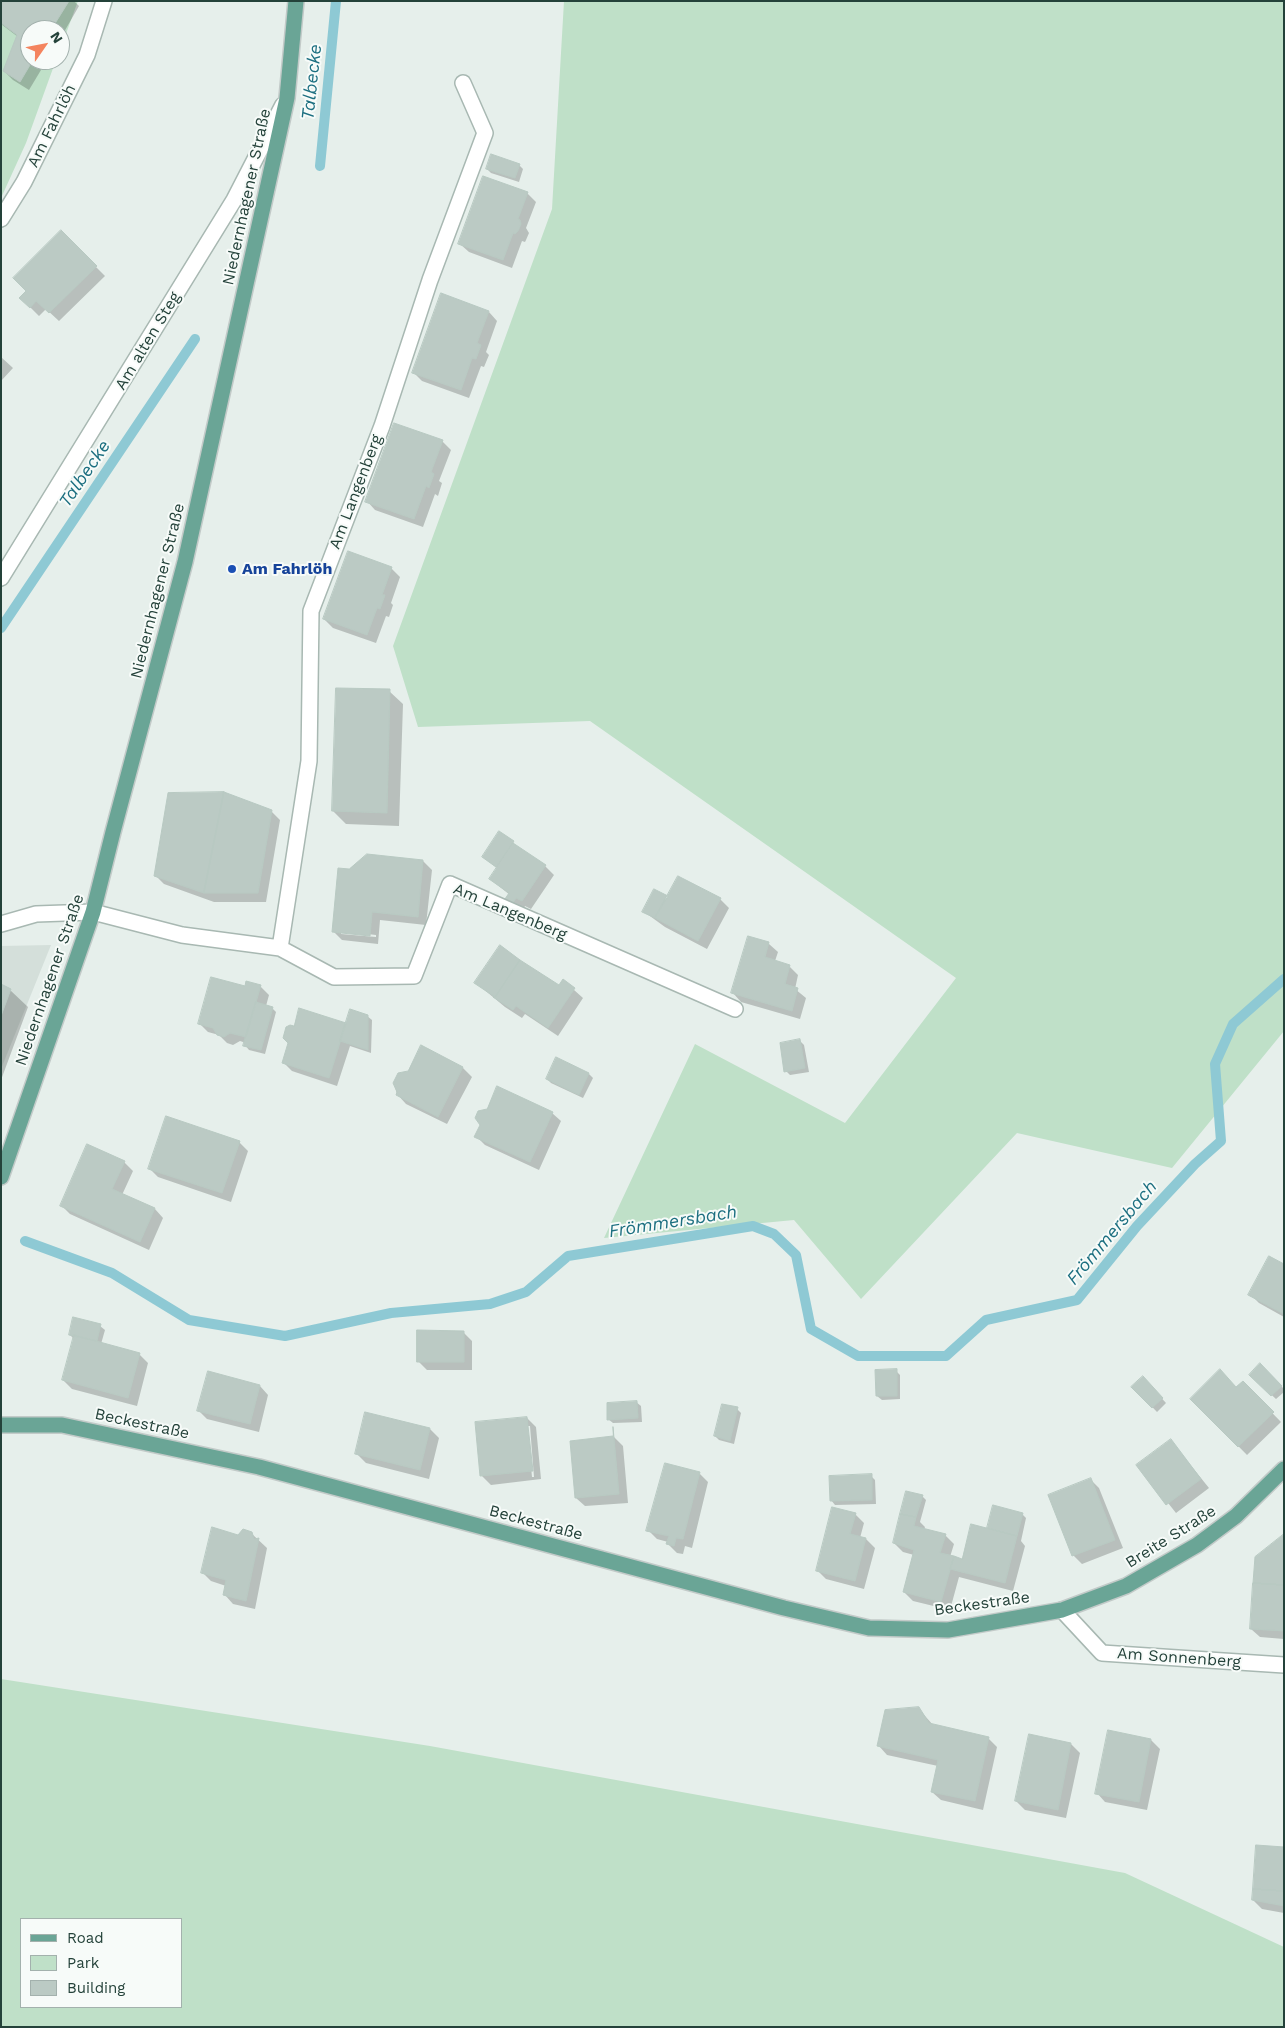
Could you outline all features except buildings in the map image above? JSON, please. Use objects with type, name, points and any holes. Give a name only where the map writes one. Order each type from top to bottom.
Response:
[{"type":"main road","name":"Niedernhagener Straße","points":[[1,1177],[94,912],[112,832],[185,562],[287,98],[296,1]]},
{"type":"main road","name":"Beckestraße","points":[[1,1425],[62,1425],[259,1467],[784,1608],[869,1628],[948,1630],[1062,1610]]},
{"type":"main road","name":"Breite Straße","points":[[1062,1610],[1126,1586],[1197,1545],[1236,1516],[1284,1469]]},
{"type":"street","name":"Am Fahrlöh","points":[[1,219],[24,182],[87,55],[104,1]]},
{"type":"street","name":"Am Langenberg","points":[[280,948],[309,761],[311,612],[382,426],[433,271],[485,133],[463,83]]},
{"type":"street","name":"Am alten Steg","points":[[1,578],[229,208],[287,98]]},
{"type":"street","name":"Am Langenberg","points":[[94,912],[182,935],[280,948],[334,977],[414,976],[450,884],[735,1009]]},
{"type":"street","points":[[1,924],[36,914],[94,912]]},
{"type":"street","name":"Am Sonnenberg","points":[[1062,1610],[1102,1652],[1284,1665]]},
{"type":"shaded area","points":[[51,945],[1,1069],[1,946]]},
{"type":"green space","points":[[1,1],[78,1],[70,23],[70,20],[20,20],[20,70],[52,70],[26,143],[1,198]]},
{"type":"green space","points":[[564,1],[1284,1],[1284,1031],[1172,1168],[1017,1133],[861,1299],[794,1220],[604,1238],[695,1044],[845,1123],[956,978],[590,721],[418,727],[393,646],[552,209]]},
{"type":"green space","points":[[1,1679],[430,1746],[1125,1873],[1284,1947],[1284,2027],[1,2027]]},
{"type":"waterway","name":"Talbecke","points":[[320,166],[336,1]]},
{"type":"waterway","name":"Talbecke","points":[[1,628],[195,339]]},
{"type":"waterway","name":"Frömmersbach","points":[[25,1241],[112,1273],[189,1320],[285,1336],[391,1313],[490,1304],[526,1292],[568,1256],[753,1226],[774,1234],[796,1255],[811,1329],[858,1356],[946,1356],[986,1320],[1077,1300],[1137,1226],[1195,1164],[1221,1141],[1215,1064],[1233,1024],[1284,979]]},
{"type":"place","name":"Am Fahrlöh","points":[[232,569]]}]
